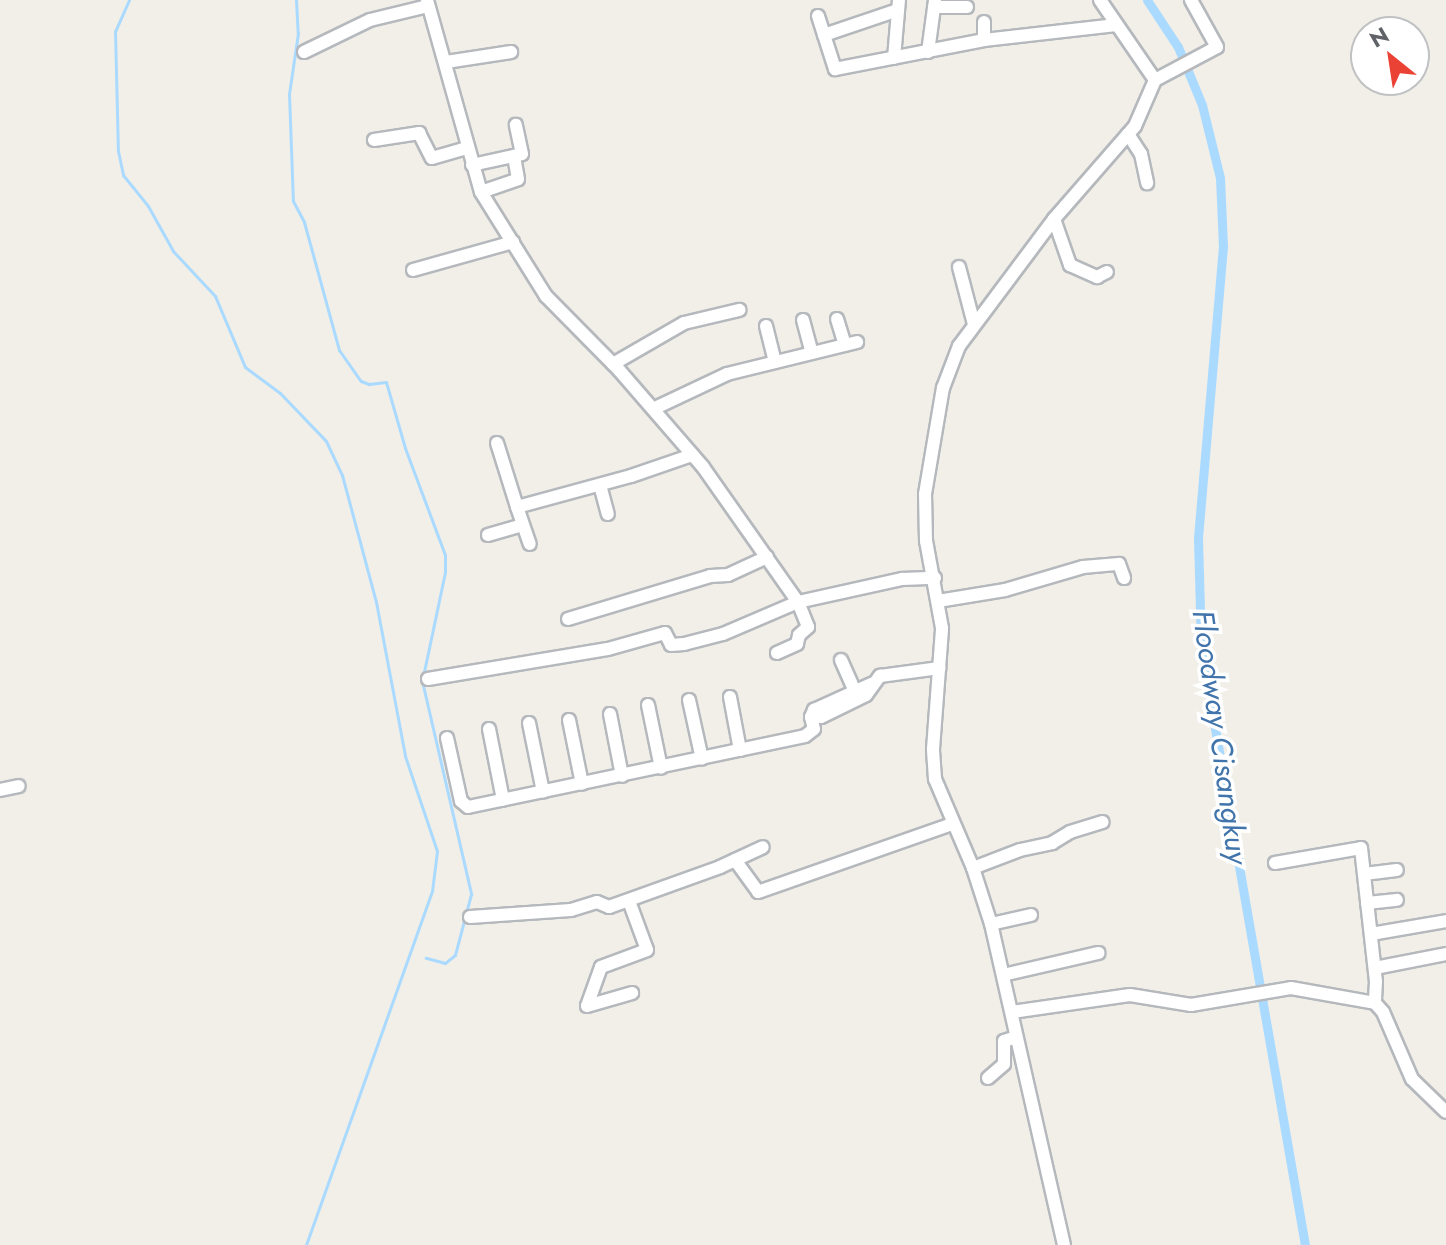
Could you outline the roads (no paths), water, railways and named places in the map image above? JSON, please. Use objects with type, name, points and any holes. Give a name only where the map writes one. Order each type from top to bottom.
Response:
[{"type":"street","points":[[1100,0],[1158,78]]},
{"type":"street","points":[[1064,1245],[991,924],[973,868],[935,779],[933,760],[942,628],[926,541],[925,494],[949,369],[974,324],[1054,219],[1128,134],[1158,78],[1217,47],[1191,0]]},
{"type":"street","points":[[304,52],[370,20],[428,3],[481,192],[555,306],[613,364],[692,455],[798,602],[808,627],[799,635],[797,644],[777,653]]},
{"type":"street","points":[[928,52],[934,3],[967,7]]},
{"type":"street","points":[[824,35],[898,5],[894,58]]},
{"type":"street","points":[[818,16],[835,69],[984,40],[1116,25]]},
{"type":"street","points":[[984,22],[984,40]]},
{"type":"street","points":[[446,62],[511,52]]},
{"type":"street","points":[[472,165],[514,156],[523,151],[516,125]]},
{"type":"street","points":[[374,140],[419,133],[432,158],[468,148]]},
{"type":"street","points":[[1128,134],[1141,154],[1147,183]]},
{"type":"street","points":[[481,192],[518,179],[514,156]]},
{"type":"street","points":[[1054,219],[1071,267],[1098,278],[1107,272]]},
{"type":"street","points":[[413,270],[513,242]]},
{"type":"street","points":[[959,267],[974,324]]},
{"type":"street","points":[[613,364],[684,323],[739,310]]},
{"type":"street","points":[[653,409],[702,383],[851,344],[837,319]]},
{"type":"street","points":[[803,320],[812,353]]},
{"type":"street","points":[[766,326],[775,362]]},
{"type":"street","points":[[497,443],[530,544]]},
{"type":"street","points":[[517,507],[600,485],[692,455]]},
{"type":"street","points":[[600,485],[608,514]]},
{"type":"street","points":[[488,535],[523,525]]},
{"type":"street","points":[[568,619],[710,576],[728,575],[767,557]]},
{"type":"street","points":[[938,601],[1005,590],[1083,567],[1119,564],[1124,578]]},
{"type":"street","points":[[428,679],[608,649],[665,633],[671,645],[684,644],[723,634],[798,602],[902,579],[935,578]]},
{"type":"street","points":[[841,660],[854,689]]},
{"type":"street","points":[[811,717],[821,717],[866,695],[871,684],[880,676],[939,668]]},
{"type":"street","points":[[447,738],[463,805],[503,800],[812,733],[811,717],[816,709],[854,689],[871,684]]},
{"type":"street","points":[[730,697],[740,750]]},
{"type":"street","points":[[689,700],[702,759]]},
{"type":"street","points":[[648,705],[661,768]]},
{"type":"street","points":[[610,714],[622,776]]},
{"type":"street","points":[[569,720],[582,784]]},
{"type":"street","points":[[529,723],[543,792]]},
{"type":"street","points":[[489,729],[503,800]]},
{"type":"street","points":[[0,790],[19,786]]},
{"type":"street","points":[[973,868],[1020,850],[1052,843],[1070,832],[1103,822]]},
{"type":"street","points":[[735,860],[758,892],[952,824]]},
{"type":"street","points":[[470,917],[571,910],[598,902],[607,907],[763,847]]},
{"type":"street","points":[[1275,863],[1361,848],[1375,968],[1375,1003]]},
{"type":"street","points":[[1364,874],[1397,870]]},
{"type":"street","points":[[1367,903],[1397,900]]},
{"type":"street","points":[[629,901],[647,950],[601,967],[587,1006],[632,993]]},
{"type":"street","points":[[991,924],[1031,915]]},
{"type":"street","points":[[1371,934],[1446,921]]},
{"type":"street","points":[[1003,975],[1098,953]]},
{"type":"street","points":[[1375,968],[1446,954]]},
{"type":"street","points":[[1012,1012],[1130,995],[1191,1005],[1291,988],[1375,1003],[1383,1012],[1412,1079],[1446,1112]]},
{"type":"street","points":[[988,1078],[1004,1064],[1004,1041],[1016,1037]]},
{"type":"waterway","points":[[129,0],[115,31],[118,151],[123,175],[148,206],[173,251],[215,296],[245,367],[280,393],[326,441],[342,475],[376,602],[405,756],[437,851],[432,891],[306,1245]]},
{"type":"waterway","points":[[296,0],[298,33],[289,94],[293,201],[304,222],[339,350],[361,381],[369,384],[386,382],[405,448],[445,555],[445,572],[422,681],[471,894],[455,955],[445,963],[426,958]]},
{"type":"waterway","name":"Floodway Cisangkuy","points":[[1147,0],[1178,47],[1202,105],[1220,178],[1223,246],[1198,539],[1201,648],[1305,1245]]}]
